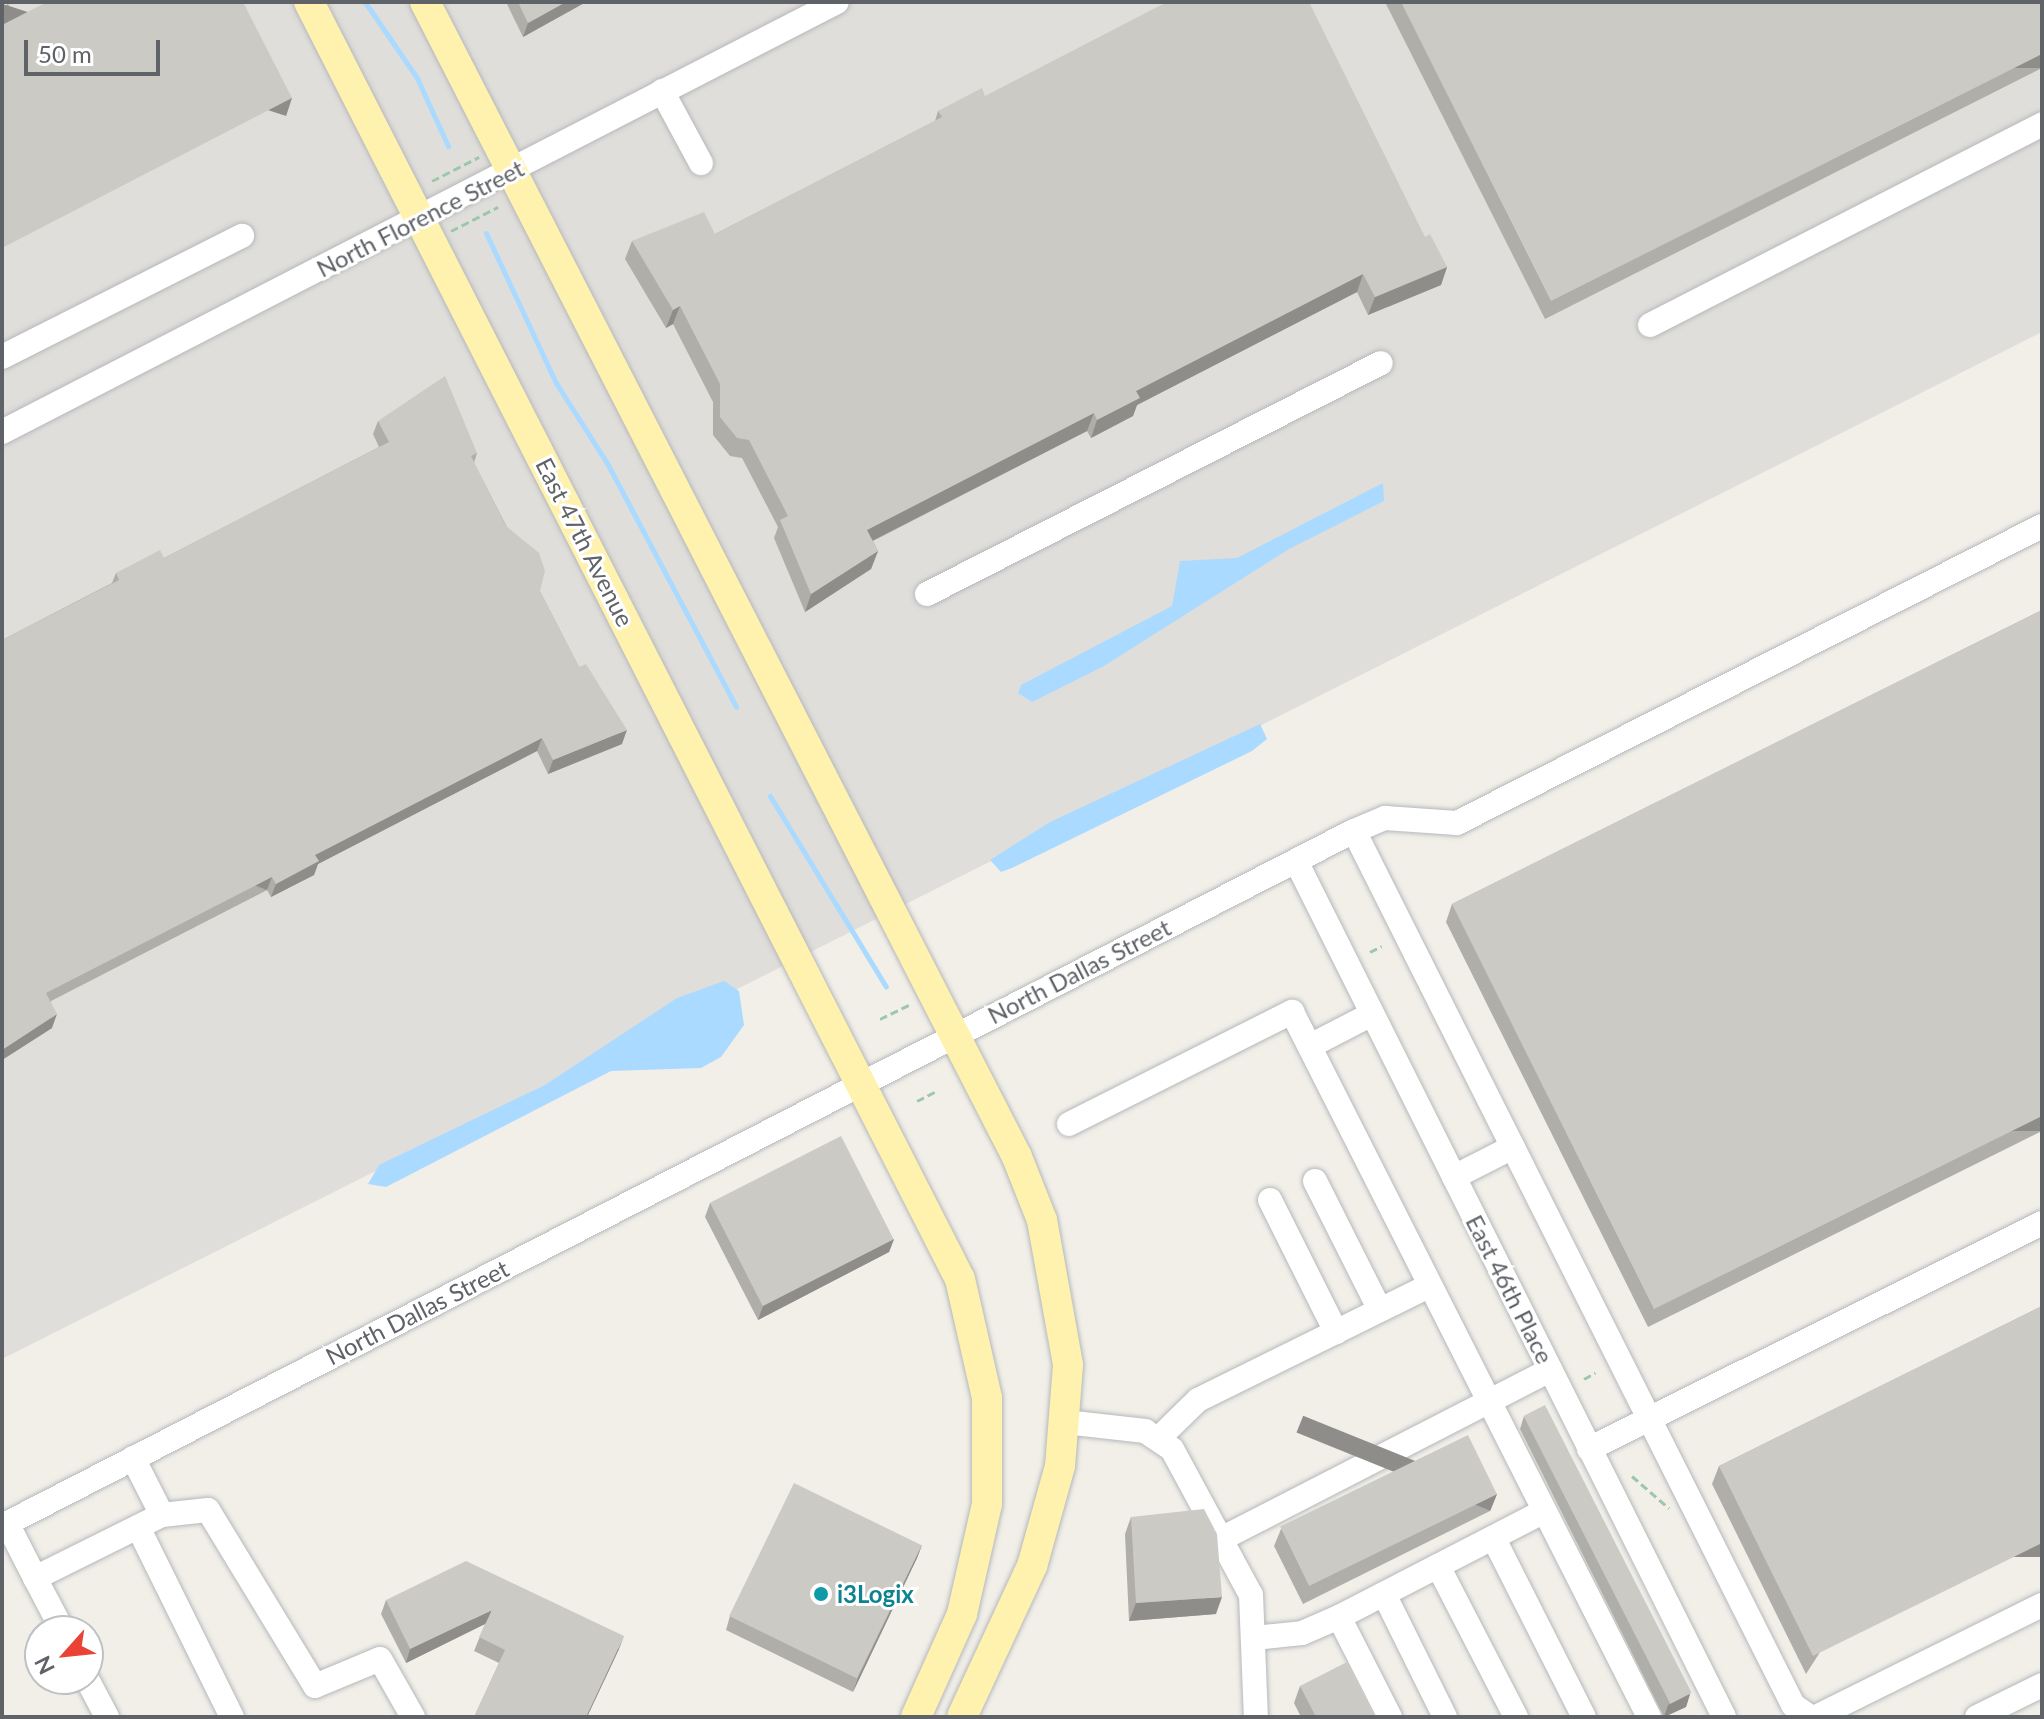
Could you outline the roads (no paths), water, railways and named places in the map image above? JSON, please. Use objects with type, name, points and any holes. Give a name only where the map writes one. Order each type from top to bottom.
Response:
[{"type":"main road","name":"East 47th Avenue","points":[[309,2],[863,1082],[960,1279],[989,1427],[987,1504],[975,1572],[916,1717]]},
{"type":"main road","points":[[425,2],[1017,1157],[1050,1246],[1068,1365],[1065,1422],[1044,1533],[962,1717]]},
{"type":"street","name":"North Florence Street","points":[[2,432],[837,2]]},
{"type":"street","points":[[662,91],[701,163]]},
{"type":"street","points":[[1650,325],[2042,124]]},
{"type":"street","points":[[2,357],[242,236]]},
{"type":"street","points":[[927,594],[1381,363]]},
{"type":"street","name":"North Dallas Street","points":[[5,1524],[1354,831],[1385,818],[1457,823],[2042,526]]},
{"type":"street","points":[[1354,831],[1793,1705],[1810,1717]]},
{"type":"street","name":"East 46th Place","points":[[1296,861],[1724,1717]]},
{"type":"street","points":[[1069,1124],[1292,1012],[1485,1403],[1649,1717]]},
{"type":"street","points":[[1310,1046],[1372,1014]]},
{"type":"street","points":[[1454,1177],[1513,1147]]},
{"type":"street","points":[[1315,1181],[1380,1310]]},
{"type":"street","points":[[1270,1200],[1336,1332]]},
{"type":"street","points":[[1589,1449],[2042,1223]]},
{"type":"street","points":[[1159,1438],[1198,1400],[1427,1287]]},
{"type":"street","points":[[1223,1538],[1550,1370]]},
{"type":"street","points":[[1065,1422],[1159,1438],[1223,1538],[1251,1595],[1256,1717]]},
{"type":"street","points":[[133,1458],[162,1515]]},
{"type":"street","points":[[35,1578],[162,1515],[208,1510],[315,1686],[380,1659],[413,1717]]},
{"type":"street","points":[[1254,1638],[1302,1633],[1339,1617],[1542,1512]]},
{"type":"street","points":[[5,1524],[55,1615]]},
{"type":"street","points":[[138,1527],[232,1717]]},
{"type":"street","points":[[1494,1539],[1584,1717]]},
{"type":"street","points":[[1438,1566],[1516,1717]]},
{"type":"street","points":[[1384,1594],[1445,1717]]},
{"type":"street","points":[[1816,1717],[2042,1605]]},
{"type":"street","points":[[1339,1617],[1390,1717]]},
{"type":"street","points":[[1977,1717],[2042,1685]]},
{"type":"street","points":[[95,1695],[107,1717]]},
{"type":"water","points":[[1383,483],[1384,501],[1289,549],[1104,666],[1032,702],[1018,693],[1021,685],[1172,606],[1180,561],[1237,558]]},
{"type":"water","points":[[1260,724],[1267,739],[1252,751],[1012,868],[1001,872],[990,860],[1050,822]]},
{"type":"water","points":[[724,981],[739,991],[744,1025],[721,1057],[701,1068],[611,1071],[386,1187],[368,1184],[379,1165],[545,1085],[677,998]]},
{"type":"waterway","points":[[365,2],[417,78],[448,146]]},
{"type":"waterway","points":[[486,233],[556,383],[607,463],[736,707]]},
{"type":"waterway","points":[[770,796],[886,987]]},
{"type":"railway","points":[[2,5],[7,2]]},
{"type":"place","name":"i3Logix","points":[[821,1594]]}]
